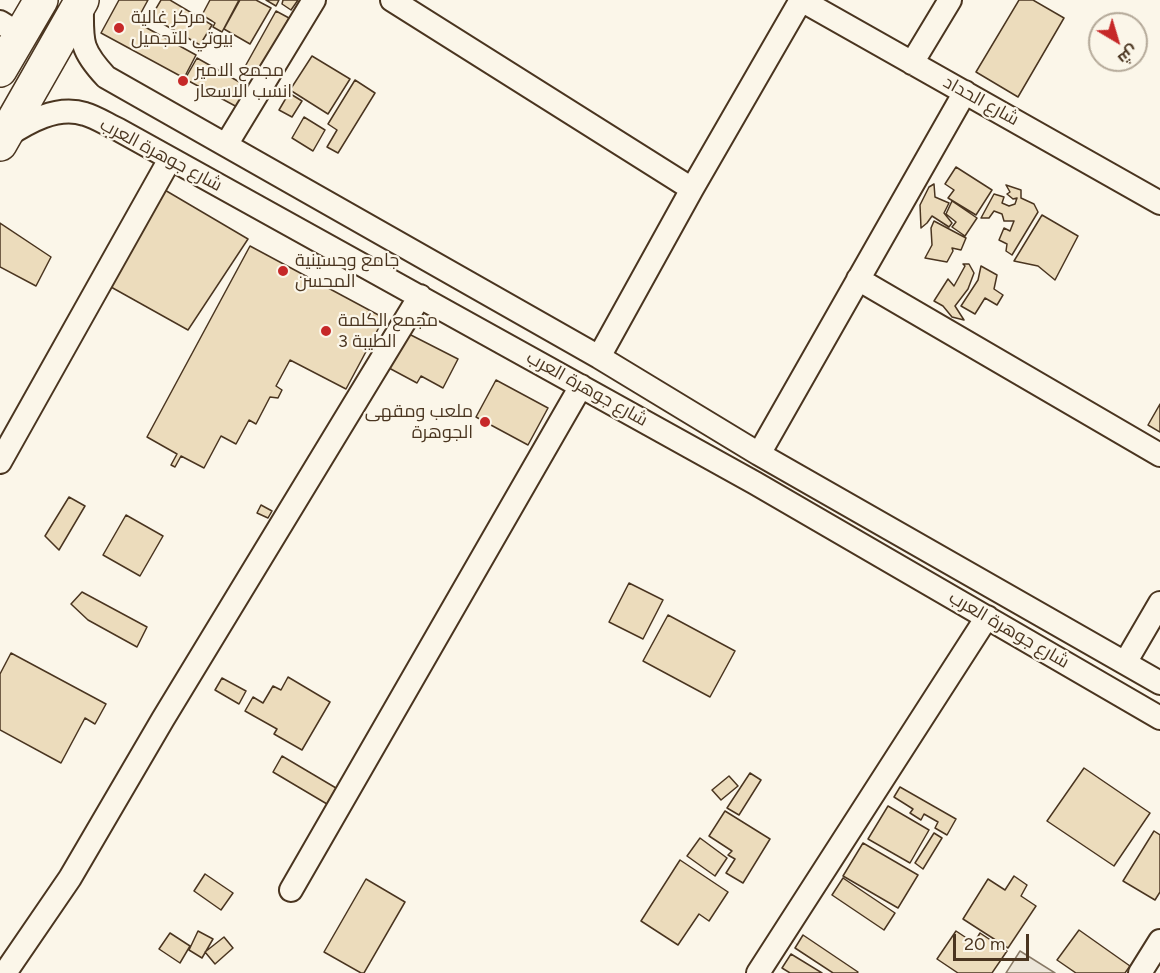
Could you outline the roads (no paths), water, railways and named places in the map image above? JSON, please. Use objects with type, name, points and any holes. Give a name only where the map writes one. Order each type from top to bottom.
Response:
[{"type":"street","points":[[0,70],[10,28],[41,0]]},
{"type":"street","points":[[2,141],[82,0]]},
{"type":"street","name":"شارع جوهرة العرب","points":[[82,0],[82,40],[92,62],[106,77],[599,357],[759,454],[1160,683]]},
{"type":"street","points":[[226,146],[314,0]]},
{"type":"street","points":[[392,0],[692,189]]},
{"type":"street","points":[[599,357],[801,0]]},
{"type":"street","name":"شارع الحداد","points":[[801,0],[1160,203]]},
{"type":"street","points":[[912,63],[950,0]]},
{"type":"street","points":[[759,454],[964,92]]},
{"type":"street","name":"شارع جوهرة العرب","points":[[2,141],[26,124],[64,111],[84,113],[119,130],[755,483],[1160,718]]},
{"type":"street","points":[[0,462],[170,159]]},
{"type":"street","points":[[858,279],[1160,455]]},
{"type":"street","points":[[5,973],[70,878],[169,709],[420,296]]},
{"type":"street","points":[[291,890],[581,386]]},
{"type":"street","points":[[1125,663],[1160,603]]},
{"type":"street","points":[[758,973],[987,617]]},
{"type":"street","points":[[1140,973],[1160,941]]},
{"type":"place","name":"مركز غالية بيوتي للتجميل","points":[[119,28]]},
{"type":"place","name":"مجمع الامير انسب الاسعار","points":[[183,81]]},
{"type":"place","name":"جامع وحسينية المحسن","points":[[283,271]]},
{"type":"place","name":"مجمع الكلمة الطيبة 3","points":[[326,331]]},
{"type":"place","name":"ملعب ومقهى الجوهرة","points":[[485,422]]}]
